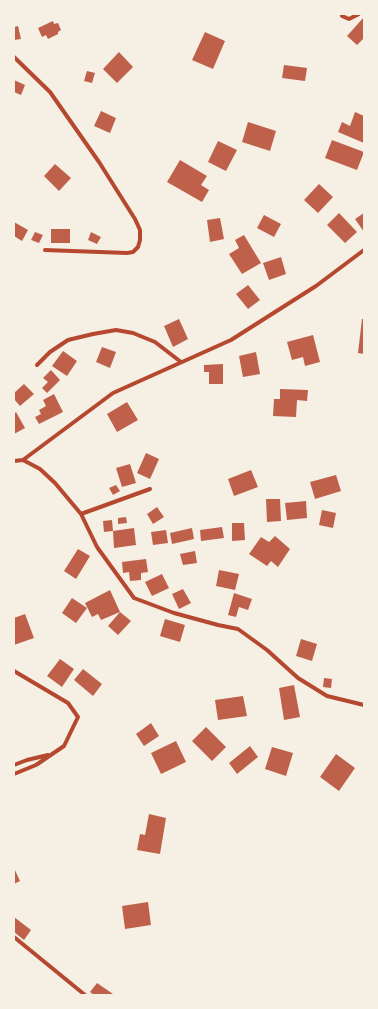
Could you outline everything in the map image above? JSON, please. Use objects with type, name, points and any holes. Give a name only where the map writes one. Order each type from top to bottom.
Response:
[{"type":"street","points":[[342,14],[342,16],[349,19],[359,14]]},
{"type":"street","points":[[14,57],[50,92],[99,162],[135,219],[140,230],[138,247],[133,252],[45,250]]},
{"type":"street","points":[[14,461],[23,460],[113,393],[231,340],[316,286],[364,250]]},
{"type":"street","points":[[37,365],[50,352],[68,340],[116,330],[133,333],[155,342],[181,362]]},
{"type":"street","points":[[23,460],[40,470],[55,483],[81,514],[97,547],[134,598],[181,615],[218,626],[238,628],[268,650],[298,678],[327,696],[364,705]]},
{"type":"street","points":[[81,514],[150,489]]},
{"type":"street","points":[[14,671],[68,704],[78,716],[64,746],[36,765],[14,774]]},
{"type":"street","points":[[14,765],[27,760],[53,754]]},
{"type":"street","points":[[14,937],[85,995]]},
{"type":"building","points":[[364,17],[364,38],[357,45],[347,36]]},
{"type":"building","points":[[53,21],[54,24],[58,23],[61,30],[58,34],[48,39],[46,35],[42,37],[38,28]]},
{"type":"building","points":[[18,26],[21,39],[14,40],[14,27]]},
{"type":"building","points":[[205,32],[225,41],[213,69],[192,60]]},
{"type":"building","points":[[119,52],[133,67],[117,83],[103,69]]},
{"type":"building","points":[[284,65],[307,68],[305,81],[282,78]]},
{"type":"building","points":[[87,71],[95,73],[92,83],[84,81]]},
{"type":"building","points":[[14,80],[25,85],[21,95],[14,92]]},
{"type":"building","points":[[101,111],[116,118],[110,133],[94,126]]},
{"type":"building","points":[[355,112],[364,116],[364,143],[338,132],[342,122],[350,126]]},
{"type":"building","points":[[248,122],[276,131],[270,151],[242,142]]},
{"type":"building","points":[[332,140],[364,152],[357,170],[325,158]]},
{"type":"building","points":[[218,141],[237,150],[226,171],[208,162]]},
{"type":"building","points":[[180,160],[207,176],[201,185],[209,190],[202,202],[167,182]]},
{"type":"building","points":[[55,164],[71,178],[59,191],[44,176]]},
{"type":"building","points":[[319,184],[333,197],[318,213],[304,200]]},
{"type":"building","points":[[339,213],[357,232],[345,243],[327,225]]},
{"type":"building","points":[[364,213],[364,232],[355,219]]},
{"type":"building","points":[[264,215],[281,224],[274,237],[257,228]]},
{"type":"building","points":[[220,218],[224,239],[210,242],[207,220]]},
{"type":"building","points":[[14,222],[28,230],[22,241],[14,236]]},
{"type":"building","points":[[51,229],[70,229],[70,243],[51,243]]},
{"type":"building","points":[[35,232],[43,235],[39,243],[31,240]]},
{"type":"building","points":[[91,232],[101,237],[97,244],[88,240]]},
{"type":"building","points":[[244,235],[261,263],[242,274],[229,254],[239,248],[235,240]]},
{"type":"building","points":[[281,257],[286,274],[269,280],[263,263]]},
{"type":"building","points":[[248,285],[260,300],[248,309],[236,294]]},
{"type":"building","points":[[179,319],[188,339],[173,347],[164,326]]},
{"type":"building","points":[[362,319],[364,319],[364,354],[358,353]]},
{"type":"building","points":[[313,335],[320,362],[305,366],[303,357],[292,360],[287,342]]},
{"type":"building","points":[[102,347],[116,352],[110,368],[96,362]]},
{"type":"building","points":[[63,351],[77,361],[67,376],[52,366]]},
{"type":"building","points":[[256,352],[260,374],[243,377],[239,356]]},
{"type":"building","points":[[223,364],[223,384],[209,384],[209,372],[204,372],[204,365]]},
{"type":"building","points":[[51,370],[60,380],[47,393],[42,388],[48,382],[43,378]]},
{"type":"building","points":[[24,384],[34,394],[20,406],[14,399],[14,393]]},
{"type":"building","points":[[280,389],[308,390],[307,401],[297,400],[296,417],[273,416],[274,399],[280,399]]},
{"type":"building","points":[[54,394],[63,412],[39,424],[35,417],[41,414],[39,410],[46,406],[43,400]]},
{"type":"building","points":[[127,402],[138,420],[117,432],[107,414]]},
{"type":"building","points":[[16,412],[25,428],[14,434],[14,414]]},
{"type":"building","points":[[146,453],[159,459],[150,479],[137,473]]},
{"type":"building","points":[[130,464],[136,483],[122,487],[116,468]]},
{"type":"building","points":[[251,470],[258,487],[234,496],[228,479]]},
{"type":"building","points":[[336,475],[341,491],[315,499],[310,482]]},
{"type":"building","points":[[116,485],[120,491],[113,495],[109,488]]},
{"type":"building","points":[[266,499],[280,499],[281,521],[267,522]]},
{"type":"building","points":[[306,501],[307,518],[287,520],[285,503]]},
{"type":"building","points":[[157,507],[164,517],[153,524],[147,514]]},
{"type":"building","points":[[322,510],[336,513],[333,528],[319,525]]},
{"type":"building","points":[[126,517],[127,523],[118,524],[118,518]]},
{"type":"building","points":[[112,520],[113,531],[104,532],[103,521]]},
{"type":"building","points":[[232,523],[244,523],[245,540],[232,541]]},
{"type":"building","points":[[222,527],[224,538],[201,541],[200,530]]},
{"type":"building","points":[[134,528],[136,545],[114,548],[113,531]]},
{"type":"building","points":[[192,528],[194,539],[172,544],[170,533]]},
{"type":"building","points":[[166,530],[168,543],[153,545],[151,532]]},
{"type":"building","points":[[275,536],[290,549],[278,567],[271,561],[267,566],[249,554],[261,537],[269,542]]},
{"type":"building","points":[[78,549],[90,556],[76,579],[64,571]]},
{"type":"building","points":[[195,551],[197,563],[183,565],[180,554]]},
{"type":"building","points":[[146,559],[148,572],[141,573],[141,580],[130,581],[129,572],[123,573],[122,562]]},
{"type":"building","points":[[219,570],[239,574],[235,590],[216,586]]},
{"type":"building","points":[[162,574],[169,588],[152,596],[145,582]]},
{"type":"building","points":[[183,589],[191,603],[179,609],[172,594]]},
{"type":"building","points":[[110,590],[120,612],[101,620],[98,614],[92,617],[85,603]]},
{"type":"building","points":[[234,593],[252,599],[248,610],[239,607],[236,617],[228,615]]},
{"type":"building","points":[[72,598],[87,608],[76,623],[62,613]]},
{"type":"building","points":[[120,612],[131,621],[118,635],[108,626]]},
{"type":"building","points":[[25,614],[34,638],[14,645],[14,618]]},
{"type":"building","points":[[165,619],[185,625],[180,642],[160,636]]},
{"type":"building","points":[[301,639],[317,644],[312,661],[296,656]]},
{"type":"building","points":[[60,659],[74,669],[62,687],[47,676]]},
{"type":"building","points":[[83,669],[102,684],[93,696],[74,680]]},
{"type":"building","points":[[324,678],[332,679],[331,688],[323,687]]},
{"type":"building","points":[[294,685],[300,717],[284,720],[279,688]]},
{"type":"building","points":[[243,696],[247,716],[218,720],[215,700]]},
{"type":"building","points":[[151,723],[159,736],[144,746],[136,734]]},
{"type":"building","points":[[206,727],[226,747],[212,761],[192,741]]},
{"type":"building","points":[[176,741],[186,762],[161,774],[151,753]]},
{"type":"building","points":[[250,746],[258,757],[237,774],[229,763]]},
{"type":"building","points":[[272,747],[293,753],[286,776],[265,769]]},
{"type":"building","points":[[336,754],[355,768],[339,791],[320,777]]},
{"type":"building","points":[[149,814],[166,818],[160,854],[137,850],[140,834],[145,835]]},
{"type":"building","points":[[14,868],[20,881],[14,884]]},
{"type":"building","points":[[148,902],[151,925],[125,929],[122,906]]},
{"type":"building","points":[[14,917],[31,930],[24,940],[14,932]]},
{"type":"building","points":[[97,983],[113,994],[94,995],[90,992]]}]
